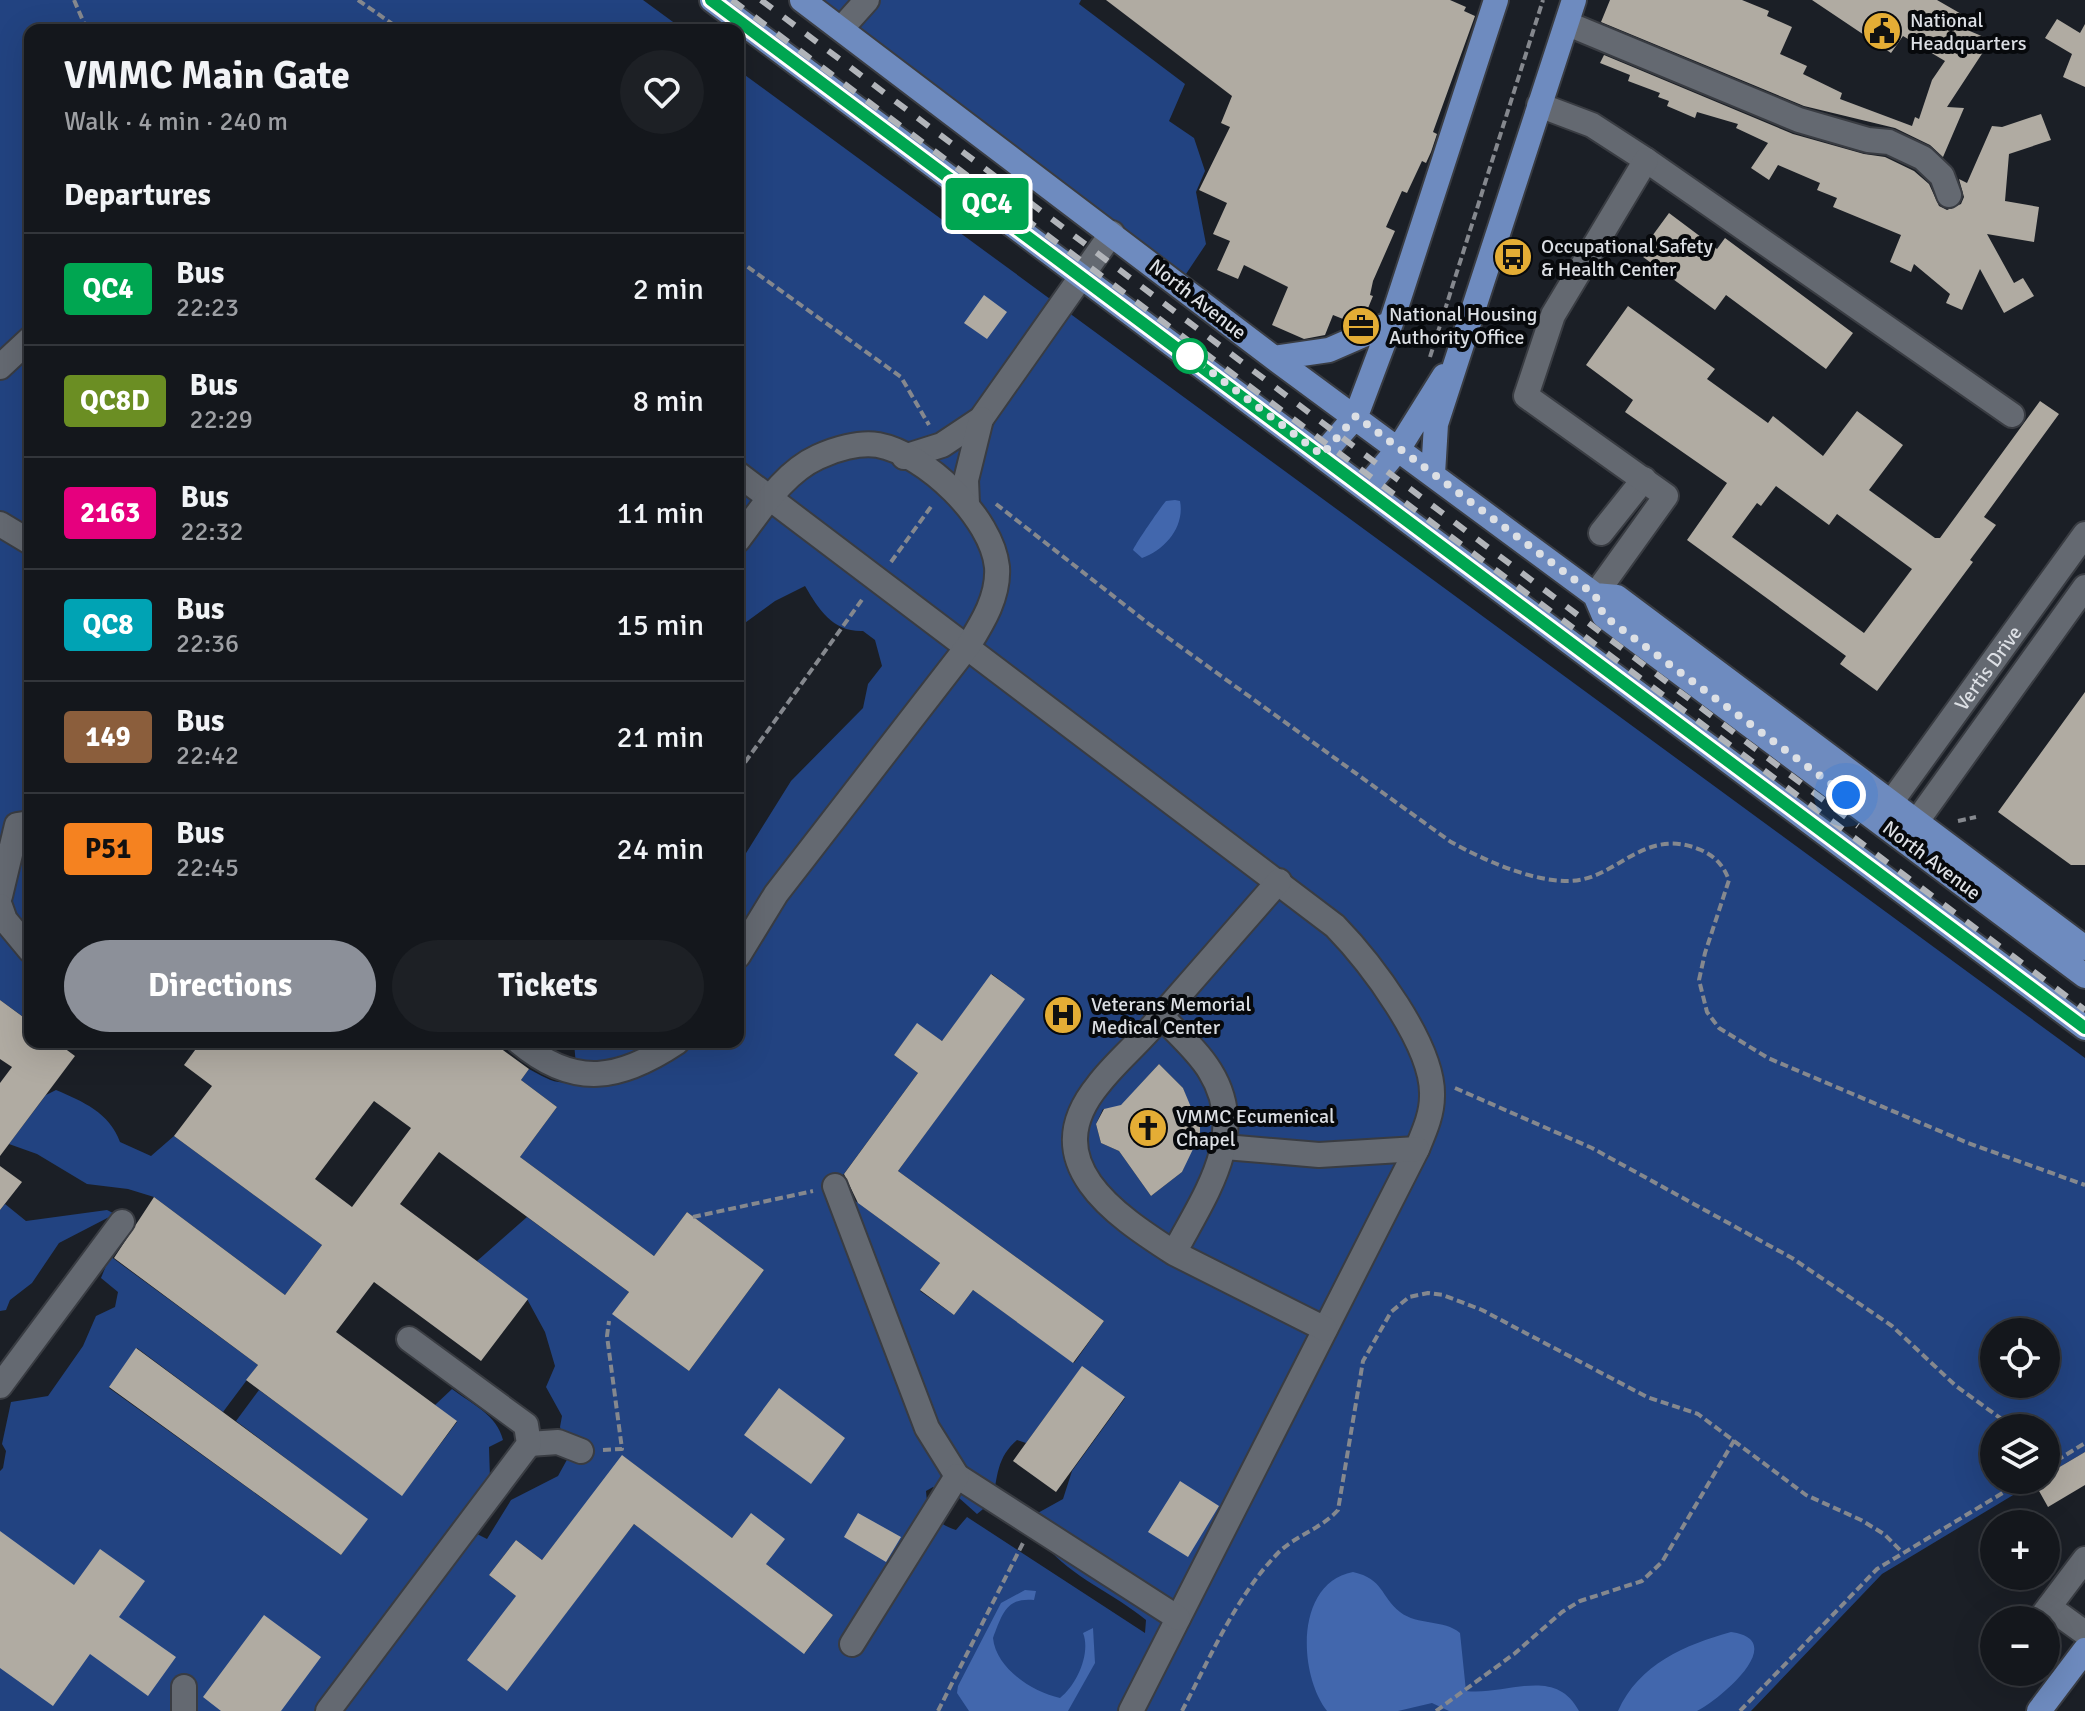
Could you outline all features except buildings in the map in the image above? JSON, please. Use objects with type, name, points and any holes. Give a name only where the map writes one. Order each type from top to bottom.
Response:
[{"type":"main road","points":[[712,0],[2085,1028]]},
{"type":"main road","name":"North Avenue","points":[[802,0],[1274,358],[1595,595],[1604,616],[2085,976]]},
{"type":"main road","points":[[1322,455],[1356,416],[1391,323],[1496,0]]},
{"type":"main road","points":[[1433,474],[1436,424],[1574,0]]},
{"type":"main road","points":[[1274,358],[1329,350],[1391,323]]},
{"type":"main road","points":[[1366,488],[1399,448],[1415,417],[1456,359]]},
{"type":"main road","name":"North Avenue","points":[[1595,595],[1617,597],[2085,948]]},
{"type":"main road","points":[[1846,795],[1892,801]]},
{"type":"main road","points":[[1917,821],[1922,853]]},
{"type":"main road","points":[[2039,1711],[2085,1650]]},
{"type":"street","points":[[841,29],[867,0]]},
{"type":"street","points":[[1568,24],[1799,120],[1868,140],[1889,142],[1923,158],[1942,176],[1949,195]]},
{"type":"street","points":[[1539,105],[1592,125],[1646,160],[2012,415]]},
{"type":"street","points":[[1595,595],[1665,500],[1663,492],[1526,396],[1553,315],[1646,160]]},
{"type":"street","points":[[960,490],[981,419],[1112,233]]},
{"type":"street","points":[[0,367],[24,345]]},
{"type":"street","points":[[904,457],[942,445],[981,419]]},
{"type":"street","points":[[744,532],[802,466],[830,452],[877,445],[960,490],[991,540],[997,568],[988,612],[968,646],[776,894],[744,946]]},
{"type":"street","points":[[744,479],[1335,926],[1367,960],[1402,1015],[1430,1075],[1433,1094],[1429,1119],[1417,1149],[1131,1711]]},
{"type":"street","points":[[1601,533],[1644,479]]},
{"type":"street","points":[[0,524],[24,538]]},
{"type":"street","name":"Vertis Drive","points":[[1892,801],[2085,534]]},
{"type":"street","name":"Vertis Drive","points":[[1917,821],[2085,587]]},
{"type":"street","points":[[0,896],[16,820]]},
{"type":"street","points":[[1279,881],[1096,1086],[1083,1107],[1077,1127],[1077,1151],[1092,1191],[1141,1232],[1174,1253],[1325,1329]]},
{"type":"street","points":[[0,906],[5,920],[24,943]]},
{"type":"street","points":[[1161,1016],[1208,1067],[1227,1116],[1225,1147],[1174,1253]]},
{"type":"street","points":[[529,1048],[559,1066],[604,1074],[639,1066],[668,1048]]},
{"type":"street","points":[[1225,1147],[1319,1155],[1417,1149]]},
{"type":"street","points":[[835,1186],[927,1428],[957,1476],[1031,1527],[1178,1618]]},
{"type":"street","points":[[0,1386],[122,1222]]},
{"type":"street","points":[[328,1711],[529,1444],[526,1425],[409,1339]]},
{"type":"street","points":[[529,1444],[558,1442],[575,1446],[581,1451]]},
{"type":"street","points":[[852,1644],[957,1476]]},
{"type":"street","points":[[2049,1606],[2085,1559]]},
{"type":"street","points":[[2060,1621],[2085,1633]]},
{"type":"path","points":[[74,0],[84,24]]},
{"type":"path","points":[[358,0],[392,24]]},
{"type":"path","points":[[1430,358],[1543,0]]},
{"type":"path","points":[[744,264],[901,377],[942,445]]},
{"type":"path","points":[[744,764],[877,580],[960,490],[1058,549],[1149,624],[1451,842],[1476,856],[1567,881],[1584,879],[1643,849],[1667,844],[1689,845],[1707,853],[1722,864],[1729,880],[1699,980],[1707,1012],[1719,1028],[1768,1058],[1968,1143],[2085,1185]]},
{"type":"path","points":[[1958,821],[1976,817]]},
{"type":"path","points":[[1430,1075],[1592,1148],[1792,1258],[1892,1326],[1956,1386],[1995,1414]]},
{"type":"path","points":[[693,1217],[835,1186]]},
{"type":"path","points":[[1182,1711],[1249,1591],[1279,1552],[1327,1523],[1338,1510],[1363,1361],[1391,1312],[1409,1297],[1428,1293],[1443,1295],[1482,1310],[1647,1397],[1698,1414],[1806,1495],[1861,1520],[1884,1534],[1902,1552]]},
{"type":"path","points":[[581,1451],[622,1449],[607,1336],[609,1321]]},
{"type":"path","points":[[1438,1710],[1580,1601],[1651,1575],[1662,1562],[1735,1439]]},
{"type":"path","points":[[2060,1459],[2085,1443]]},
{"type":"path","points":[[1740,1711],[1860,1584],[1902,1552],[2000,1494]]},
{"type":"path","points":[[938,1711],[1031,1527]]},
{"type":"shaded area","points":[[0,0],[643,0],[676,24],[24,24],[24,1017],[0,1000]]},
{"type":"shaded area","points":[[822,0],[1081,0],[1079,4],[1185,84],[1169,121],[1194,138],[1205,171],[1196,192],[1206,244],[1184,277]]},
{"type":"shaded area","points":[[744,74],[2085,1058],[2085,1452],[2060,1467],[2060,1414],[1980,1414],[1980,1494],[2015,1494],[1988,1510],[1980,1510],[1980,1515],[1882,1574],[1751,1711],[0,1711],[0,1471],[6,1451],[2,1444],[11,1402],[48,1396],[83,1346],[96,1316],[115,1307],[118,1292],[101,1278],[110,1256],[258,1365],[223,1412],[137,1348],[109,1388],[341,1555],[367,1519],[236,1421],[259,1390],[402,1495],[457,1422],[435,1405],[452,1389],[490,1417],[503,1440],[489,1447],[490,1479],[475,1496],[470,1515],[471,1531],[487,1539],[511,1500],[558,1476],[569,1456],[560,1427],[562,1416],[546,1387],[555,1366],[545,1332],[527,1299],[477,1261],[527,1217],[629,1292],[613,1314],[689,1371],[764,1270],[687,1212],[654,1256],[520,1157],[557,1107],[521,1080],[529,1069],[559,1082],[577,1078],[574,1048],[744,1048],[744,856],[791,781],[863,708],[868,684],[882,666],[875,640],[863,631],[835,624],[805,586],[775,601],[744,624]],"holes":[[[992,974],[1024,999],[898,1171],[1104,1321],[1074,1363],[973,1290],[954,1315],[920,1291],[940,1263],[835,1186],[918,1073],[894,1055],[917,1024],[942,1041]],[[1159,1064],[1183,1088],[1193,1116],[1200,1118],[1197,1148],[1192,1147],[1182,1172],[1151,1196],[1119,1151],[1101,1143],[1096,1124],[1103,1109],[1118,1109]],[[1081,1368],[1125,1398],[1072,1471],[1063,1499],[1036,1514],[1045,1545],[1067,1567],[1146,1620],[1145,1633],[967,1517],[956,1530],[934,1516],[928,1505],[926,1491],[933,1487],[958,1497],[977,1514],[993,1501],[1005,1453],[1017,1440],[1026,1443]],[[623,1456],[732,1538],[751,1514],[766,1564],[833,1615],[805,1653],[634,1524],[507,1690],[516,1596],[489,1575],[516,1540],[542,1560]]]},
{"type":"shaded area","points":[[1166,501],[1180,501],[1181,511],[1172,536],[1142,558],[1133,550],[1135,546]]},
{"type":"shaded area","points":[[56,1090],[102,1116],[120,1142],[151,1156],[174,1136],[322,1245],[285,1295],[154,1197],[128,1189],[87,1184],[37,1154],[9,1144],[46,1095]]},
{"type":"shaded area","points":[[5,1204],[26,1221],[107,1210],[115,1214],[59,1243],[32,1283],[10,1300],[6,1310],[0,1311],[0,1210]]},
{"type":"shaded area","points":[[1353,1572],[1371,1579],[1407,1616],[1460,1633],[1466,1691],[1543,1686],[1557,1689],[1569,1697],[1579,1711],[1449,1711],[1432,1703],[1398,1711],[1327,1711],[1317,1695],[1311,1675],[1307,1631],[1320,1593],[1334,1580]]},
{"type":"shaded area","points":[[1025,1590],[1036,1591],[1034,1600],[1017,1601],[1006,1609],[993,1638],[1008,1669],[1027,1684],[1060,1698],[1081,1668],[1085,1650],[1083,1633],[1093,1628],[1095,1663],[1068,1711],[969,1711],[957,1693],[958,1686],[1001,1603]]},
{"type":"shaded area","points":[[1731,1632],[1748,1637],[1754,1646],[1752,1658],[1733,1683],[1707,1705],[1697,1711],[1618,1711],[1638,1681],[1665,1659],[1697,1643]]},
{"type":"railway","points":[[732,0],[2085,1010]]},
{"type":"railway","points":[[761,0],[1858,826]]},
{"type":"bus line","name":"QC4","points":[[711,0],[743,24]]},
{"type":"bus line","name":"QC4","points":[[744,24],[2085,1028]]},
{"type":"place","name":"National Headquarters","points":[[1882,31]]},
{"type":"place","name":"Occupational Safety & Health Center","points":[[1513,257]]},
{"type":"place","name":"National Housing Authority Office","points":[[1361,326]]},
{"type":"place","name":"Veterans Memorial Medical Center","points":[[1063,1015]]},
{"type":"place","name":"VMMC Ecumenical Chapel","points":[[1148,1128]]},
{"type":"route","points":[[1190,356],[1322,455],[1356,416],[1595,595],[1604,616],[1846,795]]}]
